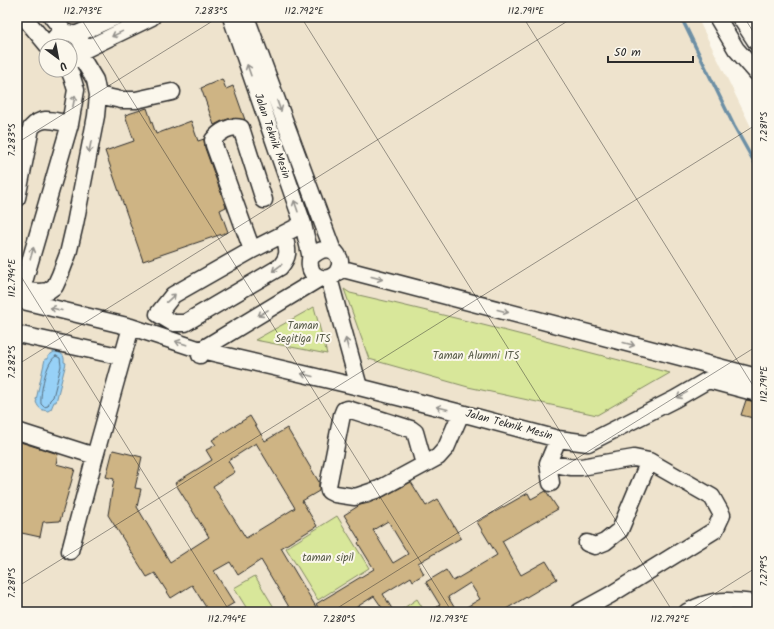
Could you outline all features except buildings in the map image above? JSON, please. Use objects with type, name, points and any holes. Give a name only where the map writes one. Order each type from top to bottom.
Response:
[{"type":"street","points":[[24,17],[41,38]]},
{"type":"street","points":[[52,17],[70,34],[77,38]]},
{"type":"street","points":[[56,38],[58,36],[70,34],[115,17]]},
{"type":"street","points":[[78,55],[152,17]]},
{"type":"street","name":"Jalan Teknik Mesin","points":[[231,17],[303,224],[311,257]]},
{"type":"street","name":"Jalan Teknik Mesin","points":[[246,17],[334,251]]},
{"type":"street","points":[[717,17],[736,49],[757,73]]},
{"type":"street","points":[[740,17],[757,43]]},
{"type":"street","points":[[78,38],[82,45],[78,54]]},
{"type":"street","points":[[72,78],[76,90],[70,124],[19,296],[48,291],[55,286],[68,254],[96,116],[98,94],[95,80],[78,57]]},
{"type":"street","points":[[98,94],[121,100],[136,100],[172,92]]},
{"type":"street","points":[[17,198],[30,128],[36,122],[44,120],[70,124]]},
{"type":"street","points":[[252,250],[214,145],[213,140],[217,134],[226,129],[236,127],[241,128],[264,200]]},
{"type":"street","points":[[70,551],[123,357],[138,329],[158,314],[173,295],[252,250],[303,224]]},
{"type":"street","points":[[158,314],[173,323],[185,322],[280,267],[287,259],[284,234]]},
{"type":"street","points":[[200,354],[329,275],[340,262],[334,251],[328,248],[316,252],[311,257],[309,265],[311,271],[315,275],[329,275],[757,377]]},
{"type":"street","points":[[329,275],[359,387]]},
{"type":"street","name":"Jalan Teknik Mesin","points":[[19,296],[138,329],[200,354],[359,387],[461,412],[558,439],[588,443],[675,399],[708,380]]},
{"type":"street","points":[[17,334],[123,357]]},
{"type":"street","points":[[705,364],[708,380],[757,393]]},
{"type":"street","points":[[732,371],[734,387]]},
{"type":"street","points":[[424,464],[415,432],[412,428],[348,409],[344,410],[328,486],[329,491],[335,494],[355,497],[379,489],[438,457],[446,448],[461,412]]},
{"type":"street","points":[[17,431],[95,456]]},
{"type":"street","points":[[551,483],[548,463],[558,439]]},
{"type":"street","points":[[548,463],[570,467],[581,467],[634,458],[649,461],[712,496],[722,515],[715,530],[610,596],[580,612]]},
{"type":"street","points":[[588,543],[595,546],[605,542],[620,530],[649,461]]},
{"type":"street","points":[[687,612],[707,603],[731,600],[757,603]]},
{"type":"shaded area","points":[[17,17],[697,17],[757,139],[757,612],[17,612]]},
{"type":"green space","name":"Taman Alumni ITS","points":[[344,289],[350,293],[670,373],[597,415],[468,387],[369,359]]},
{"type":"green space","name":"Taman Segitiga ITS","points":[[314,307],[327,354],[255,340]]},
{"type":"green space","name":"taman sipil","points":[[337,516],[369,568],[318,600],[286,548]]},
{"type":"green space","points":[[255,576],[275,609],[270,612],[249,612],[234,588]]},
{"type":"green space","points":[[417,599],[425,612],[398,612]]},
{"type":"water","points":[[54,352],[62,354],[64,357],[64,362],[66,363],[56,402],[54,402],[51,409],[48,411],[39,408],[36,400],[45,359],[48,359],[48,356]]},
{"type":"waterway","points":[[681,17],[734,126],[757,167]]}]
